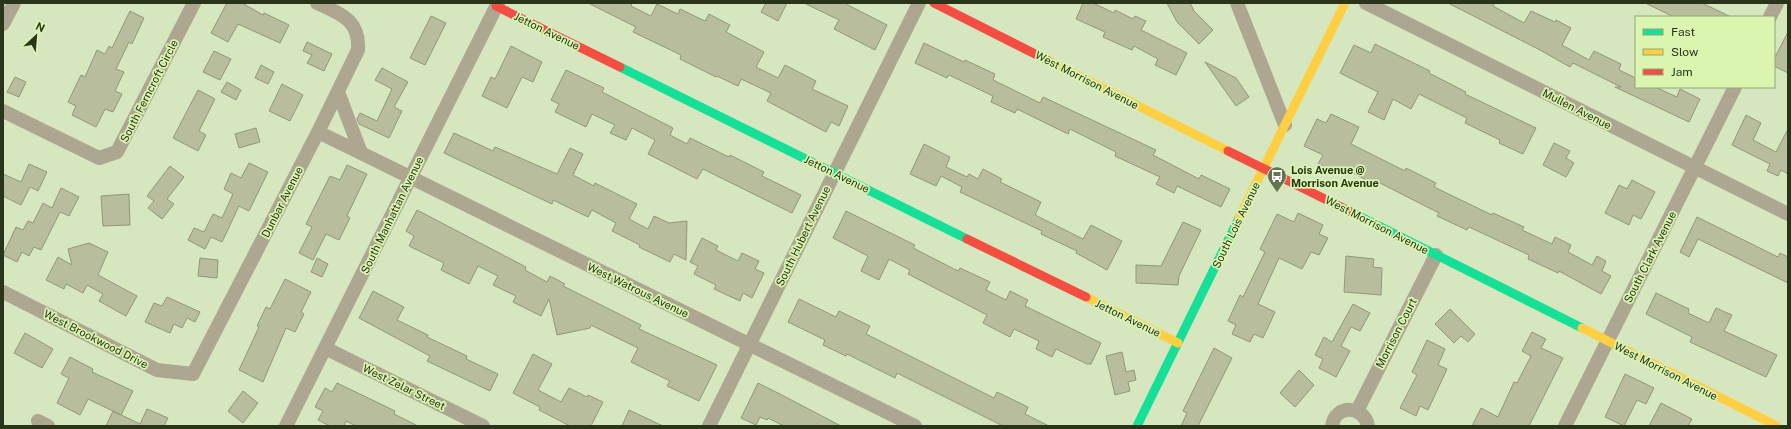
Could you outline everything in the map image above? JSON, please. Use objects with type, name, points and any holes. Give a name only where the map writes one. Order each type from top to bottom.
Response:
[{"type":"street","points":[[3,24],[14,3]]},
{"type":"street","name":"South Ferncroft Circle","points":[[3,111],[98,158],[118,152],[194,3]]},
{"type":"street","name":"Dunbar Avenue","points":[[193,374],[318,132],[358,50],[359,38],[355,26],[342,15],[317,3]]},
{"type":"street","name":"South Hubert Avenue","points":[[709,426],[919,3]]},
{"type":"street","name":"West Morrison Avenue","points":[[934,3],[1777,426]]},
{"type":"street","points":[[1237,3],[1285,125]]},
{"type":"street","name":"South Lois Avenue","points":[[1138,426],[1345,3]]},
{"type":"street","name":"Mullen Avenue","points":[[1366,3],[1788,214]]},
{"type":"street","points":[[1770,16],[1777,3]]},
{"type":"street","name":"Jetton Avenue","points":[[497,4],[1178,343]]},
{"type":"street","name":"South Manhattan Avenue","points":[[286,426],[497,4]]},
{"type":"street","name":"South Clark Avenue","points":[[1565,426],[1734,88]]},
{"type":"street","points":[[338,92],[361,154]]},
{"type":"street","name":"West Watrous Avenue","points":[[318,132],[915,426]]},
{"type":"street","name":"Morrison Court","points":[[1357,411],[1436,255]]},
{"type":"street","name":"West Brookwood Drive","points":[[3,292],[157,370],[193,374]]},
{"type":"street","name":"West Zelar Street","points":[[326,348],[483,426]]},
{"type":"street","points":[[1332,426],[1335,416],[1345,410],[1357,411],[1366,419],[1368,426]]},
{"type":"building","points":[[227,3],[242,3],[263,15],[264,13],[289,25],[280,43],[238,24],[228,42],[211,33]]},
{"type":"building","points":[[588,3],[632,3],[631,6],[651,16],[657,4],[678,14],[680,9],[705,21],[709,14],[730,25],[726,32],[764,52],[756,67],[778,78],[785,65],[816,81],[812,89],[848,106],[839,126],[831,122],[826,132],[767,101],[771,93],[741,79],[738,86],[717,76],[716,77],[680,59],[681,55],[633,32],[636,27]]},
{"type":"building","points":[[766,3],[787,3],[778,21],[761,12]]},
{"type":"building","points":[[804,3],[844,3],[887,25],[875,50],[834,29],[839,20]]},
{"type":"building","points":[[1083,3],[1093,3],[1114,13],[1115,10],[1133,19],[1135,16],[1146,21],[1141,30],[1187,53],[1176,75],[1155,65],[1158,59],[1134,46],[1132,50],[1103,37],[1105,32],[1076,19]]},
{"type":"building","points":[[1167,3],[1190,3],[1194,11],[1213,30],[1199,44],[1177,22]]},
{"type":"building","points":[[1448,3],[1495,3],[1493,6],[1524,23],[1531,11],[1555,22],[1556,20],[1571,28],[1562,45],[1589,60],[1594,51],[1621,64],[1619,70],[1635,78],[1635,88],[1657,88],[1677,97],[1680,89],[1700,99],[1689,122],[1615,87],[1621,87],[1573,63],[1570,67]]},
{"type":"building","points":[[1645,3],[1702,3],[1729,16],[1672,16]]},
{"type":"building","points":[[130,11],[144,18],[132,44],[129,42],[116,69],[124,72],[115,91],[122,94],[113,112],[105,109],[96,127],[72,115],[76,106],[68,102],[81,75],[85,77],[97,50],[105,54],[109,46],[112,48]]},
{"type":"building","points":[[431,16],[446,23],[425,65],[410,58]]},
{"type":"building","points":[[1788,32],[1788,73],[1775,66],[1775,57]]},
{"type":"building","points":[[307,42],[332,54],[324,71],[307,63],[312,55],[303,51]]},
{"type":"building","points":[[924,43],[964,62],[965,60],[995,74],[993,80],[1040,103],[1043,97],[1156,150],[1153,155],[1199,179],[1201,175],[1230,189],[1221,207],[1177,186],[1174,193],[1156,184],[1160,177],[1115,156],[1116,152],[1070,129],[1068,134],[1017,109],[1015,113],[991,102],[993,96],[949,75],[947,78],[915,63]]},
{"type":"building","points":[[1375,44],[1430,71],[1429,73],[1466,92],[1465,94],[1536,128],[1523,154],[1499,143],[1500,140],[1465,123],[1467,118],[1419,94],[1411,109],[1393,99],[1384,120],[1368,112],[1378,92],[1340,73],[1354,45],[1371,53]]},
{"type":"building","points":[[511,46],[542,62],[533,82],[522,77],[507,108],[482,96],[491,77],[495,79]]},
{"type":"building","points":[[214,51],[231,59],[220,80],[203,72]]},
{"type":"building","points":[[1205,62],[1236,78],[1249,97],[1236,106]]},
{"type":"building","points":[[261,65],[274,72],[268,84],[255,78]]},
{"type":"building","points":[[382,68],[408,82],[394,107],[402,111],[389,138],[359,124],[357,119],[360,113],[377,121],[392,89],[375,80]]},
{"type":"building","points":[[566,70],[604,88],[602,92],[673,128],[670,135],[687,144],[690,138],[729,157],[730,155],[764,172],[762,176],[801,195],[792,213],[703,169],[697,179],[648,154],[655,140],[632,128],[626,140],[610,133],[615,125],[592,114],[586,127],[555,112],[559,104],[551,100]]},
{"type":"building","points":[[15,77],[26,82],[19,97],[7,92]]},
{"type":"building","points":[[227,82],[241,90],[236,100],[221,92]]},
{"type":"building","points":[[282,84],[303,95],[290,121],[269,111]]},
{"type":"building","points":[[198,90],[215,99],[199,131],[206,135],[198,151],[173,138]]},
{"type":"building","points":[[1331,114],[1359,127],[1351,144],[1405,171],[1406,168],[1436,183],[1434,187],[1492,215],[1493,213],[1524,227],[1522,230],[1552,244],[1555,237],[1571,245],[1568,252],[1592,265],[1597,256],[1606,261],[1602,271],[1611,276],[1601,294],[1559,271],[1558,273],[1528,259],[1529,255],[1469,227],[1467,230],[1437,216],[1439,213],[1380,183],[1379,186],[1340,167],[1337,173],[1318,164],[1323,155],[1304,146],[1317,119],[1326,123]]},
{"type":"building","points":[[1746,115],[1761,123],[1753,140],[1776,152],[1788,129],[1788,174],[1781,170],[1778,176],[1767,171],[1770,164],[1732,145]]},
{"type":"building","points":[[256,128],[260,142],[239,148],[235,134]]},
{"type":"building","points":[[454,133],[493,151],[495,147],[557,174],[570,148],[583,154],[573,175],[594,186],[595,183],[637,204],[629,219],[648,229],[654,216],[669,223],[687,221],[686,260],[674,254],[670,262],[639,247],[640,245],[612,231],[616,223],[592,210],[588,217],[553,200],[552,204],[444,153]]},
{"type":"building","points":[[1554,143],[1570,151],[1566,158],[1574,163],[1566,177],[1543,165]]},
{"type":"building","points":[[924,144],[950,157],[946,167],[967,177],[969,174],[978,179],[983,169],[1002,179],[1000,182],[1041,202],[1035,215],[1083,239],[1091,225],[1122,241],[1107,270],[1076,253],[1077,251],[1041,234],[1042,231],[960,192],[962,187],[941,176],[936,186],[910,174]]},
{"type":"building","points":[[249,163],[268,172],[249,211],[239,206],[222,242],[211,237],[205,249],[188,240],[194,228],[204,232],[213,214],[222,218],[233,194],[224,189],[231,173],[241,178]]},
{"type":"building","points":[[29,164],[47,172],[38,191],[30,187],[21,205],[3,196],[3,174],[21,182]]},
{"type":"building","points":[[347,165],[367,174],[347,216],[350,218],[339,240],[326,234],[313,260],[299,253],[312,227],[306,224],[330,176],[340,180]]},
{"type":"building","points":[[170,166],[184,177],[167,199],[174,204],[162,219],[148,208],[154,201],[147,196]]},
{"type":"building","points":[[1632,180],[1655,192],[1641,219],[1633,215],[1629,225],[1605,213],[1619,185],[1627,189]]},
{"type":"building","points":[[61,188],[79,197],[69,216],[60,212],[41,250],[34,247],[29,256],[22,252],[17,262],[3,255],[16,227],[23,230],[28,221],[33,223],[43,203],[52,208]]},
{"type":"building","points":[[129,194],[130,225],[103,226],[101,196]]},
{"type":"building","points":[[417,210],[526,267],[525,270],[547,282],[550,276],[565,284],[563,286],[641,325],[639,329],[717,365],[699,401],[667,386],[670,381],[631,362],[638,348],[591,325],[590,328],[557,335],[549,299],[541,316],[513,302],[516,296],[493,285],[498,276],[478,266],[469,284],[441,270],[444,263],[409,246],[414,236],[406,231]]},
{"type":"building","points":[[846,211],[915,245],[913,248],[958,271],[960,268],[990,282],[986,290],[1006,300],[1010,291],[1028,300],[1025,306],[1101,343],[1091,364],[1087,364],[1056,349],[1052,357],[1036,349],[1039,341],[1014,329],[1010,337],[983,323],[987,315],[908,274],[910,270],[889,259],[879,280],[861,271],[868,256],[833,238]]},
{"type":"building","points":[[1298,213],[1323,225],[1319,234],[1328,238],[1319,255],[1311,252],[1302,269],[1279,258],[1258,304],[1275,312],[1263,338],[1254,334],[1250,342],[1232,334],[1236,325],[1228,321],[1240,295],[1243,297],[1265,252],[1260,249],[1277,214],[1294,222]]},
{"type":"building","points":[[1697,217],[1778,257],[1780,253],[1788,257],[1788,283],[1698,239],[1689,257],[1680,252]]},
{"type":"building","points":[[1183,222],[1201,230],[1179,276],[1178,285],[1136,283],[1136,265],[1161,266]]},
{"type":"building","points":[[702,238],[718,246],[716,250],[738,261],[742,253],[759,261],[755,269],[764,273],[752,298],[743,293],[740,301],[714,289],[716,285],[694,274],[698,266],[690,262]]},
{"type":"building","points":[[89,243],[108,252],[98,275],[137,296],[126,316],[99,301],[103,294],[87,285],[83,293],[66,284],[64,289],[46,280],[58,257],[72,265],[68,249]]},
{"type":"building","points":[[1346,256],[1374,259],[1373,267],[1382,268],[1381,295],[1344,292]]},
{"type":"building","points":[[200,258],[218,260],[217,278],[198,276]]},
{"type":"building","points":[[317,258],[328,264],[322,277],[311,272]]},
{"type":"building","points":[[285,279],[311,292],[301,312],[304,314],[295,332],[286,328],[263,382],[239,370],[259,327],[257,326],[266,307],[270,309]]},
{"type":"building","points":[[373,291],[404,307],[397,320],[428,335],[427,337],[467,356],[466,359],[498,374],[490,391],[427,361],[430,356],[359,318]]},
{"type":"building","points":[[1656,293],[1689,309],[1688,313],[1709,323],[1716,308],[1732,315],[1724,331],[1777,355],[1766,377],[1690,342],[1692,337],[1646,314]]},
{"type":"building","points":[[167,297],[200,312],[195,322],[187,318],[182,328],[174,324],[170,333],[145,322],[154,303],[162,306]]},
{"type":"building","points":[[799,299],[836,317],[839,311],[870,326],[866,334],[994,398],[997,392],[1028,407],[1025,414],[1049,426],[1003,426],[897,373],[895,378],[847,354],[846,356],[823,345],[825,340],[788,322]]},
{"type":"building","points":[[1353,304],[1370,313],[1360,331],[1351,327],[1341,346],[1350,351],[1336,377],[1319,368],[1323,359],[1315,355],[1324,337],[1332,342]]},
{"type":"building","points":[[1450,309],[1475,334],[1468,342],[1461,336],[1454,343],[1435,324]]},
{"type":"building","points":[[1532,332],[1546,339],[1541,348],[1563,358],[1529,426],[1472,426],[1481,408],[1498,417],[1514,382],[1517,383],[1531,356],[1522,351]]},
{"type":"building","points":[[25,333],[53,349],[42,368],[14,353]]},
{"type":"building","points":[[1427,340],[1445,349],[1438,365],[1447,369],[1428,410],[1420,406],[1416,416],[1400,408],[1417,375],[1412,372]]},
{"type":"building","points":[[1214,348],[1232,358],[1198,426],[1181,426],[1187,413],[1183,411]]},
{"type":"building","points":[[1122,352],[1126,372],[1134,370],[1136,380],[1128,382],[1130,391],[1115,395],[1106,356]]},
{"type":"building","points":[[533,354],[552,364],[538,390],[561,402],[569,388],[587,397],[588,395],[603,402],[591,426],[570,426],[539,410],[540,407],[513,393]]},
{"type":"building","points":[[70,357],[93,369],[92,372],[133,391],[121,415],[88,399],[80,415],[57,403],[69,378],[61,374]]},
{"type":"building","points":[[1299,370],[1314,385],[1295,407],[1280,393]]},
{"type":"building","points":[[1625,374],[1654,388],[1646,404],[1637,400],[1624,426],[1605,417]]},
{"type":"building","points":[[337,383],[395,411],[394,414],[418,426],[356,426],[346,421],[344,426],[330,426],[318,420],[323,411],[315,407],[325,388],[332,392]]},
{"type":"building","points":[[758,383],[841,426],[784,426],[768,418],[767,420],[760,417],[756,425],[741,418]]},
{"type":"building","points":[[243,391],[258,403],[243,423],[228,411]]},
{"type":"building","points":[[1661,403],[1692,419],[1688,426],[1649,426]]},
{"type":"building","points":[[147,409],[168,418],[164,426],[106,426],[113,411],[140,424]]},
{"type":"building","points":[[629,410],[663,426],[622,426]]},
{"type":"traffic: fast","points":[[620,67],[967,239]]},
{"type":"traffic: fast","points":[[1353,213],[1582,328]]},
{"type":"traffic: fast","points":[[1137,426],[1239,218]]},
{"type":"traffic: slow","points":[[1239,218],[1345,3]]},
{"type":"traffic: slow","points":[[1047,60],[1228,151]]},
{"type":"traffic: slow","points":[[1086,297],[1178,343]]},
{"type":"traffic: slow","points":[[1582,328],[1777,426]]},
{"type":"traffic: jam","points":[[934,3],[1047,60]]},
{"type":"traffic: jam","points":[[496,6],[620,67]]},
{"type":"traffic: jam","points":[[1228,151],[1353,213]]},
{"type":"traffic: jam","points":[[967,239],[1086,297]]},
{"type":"place","name":"Lois Avenue @ Morrison Avenue","points":[[1277,193]]}]
